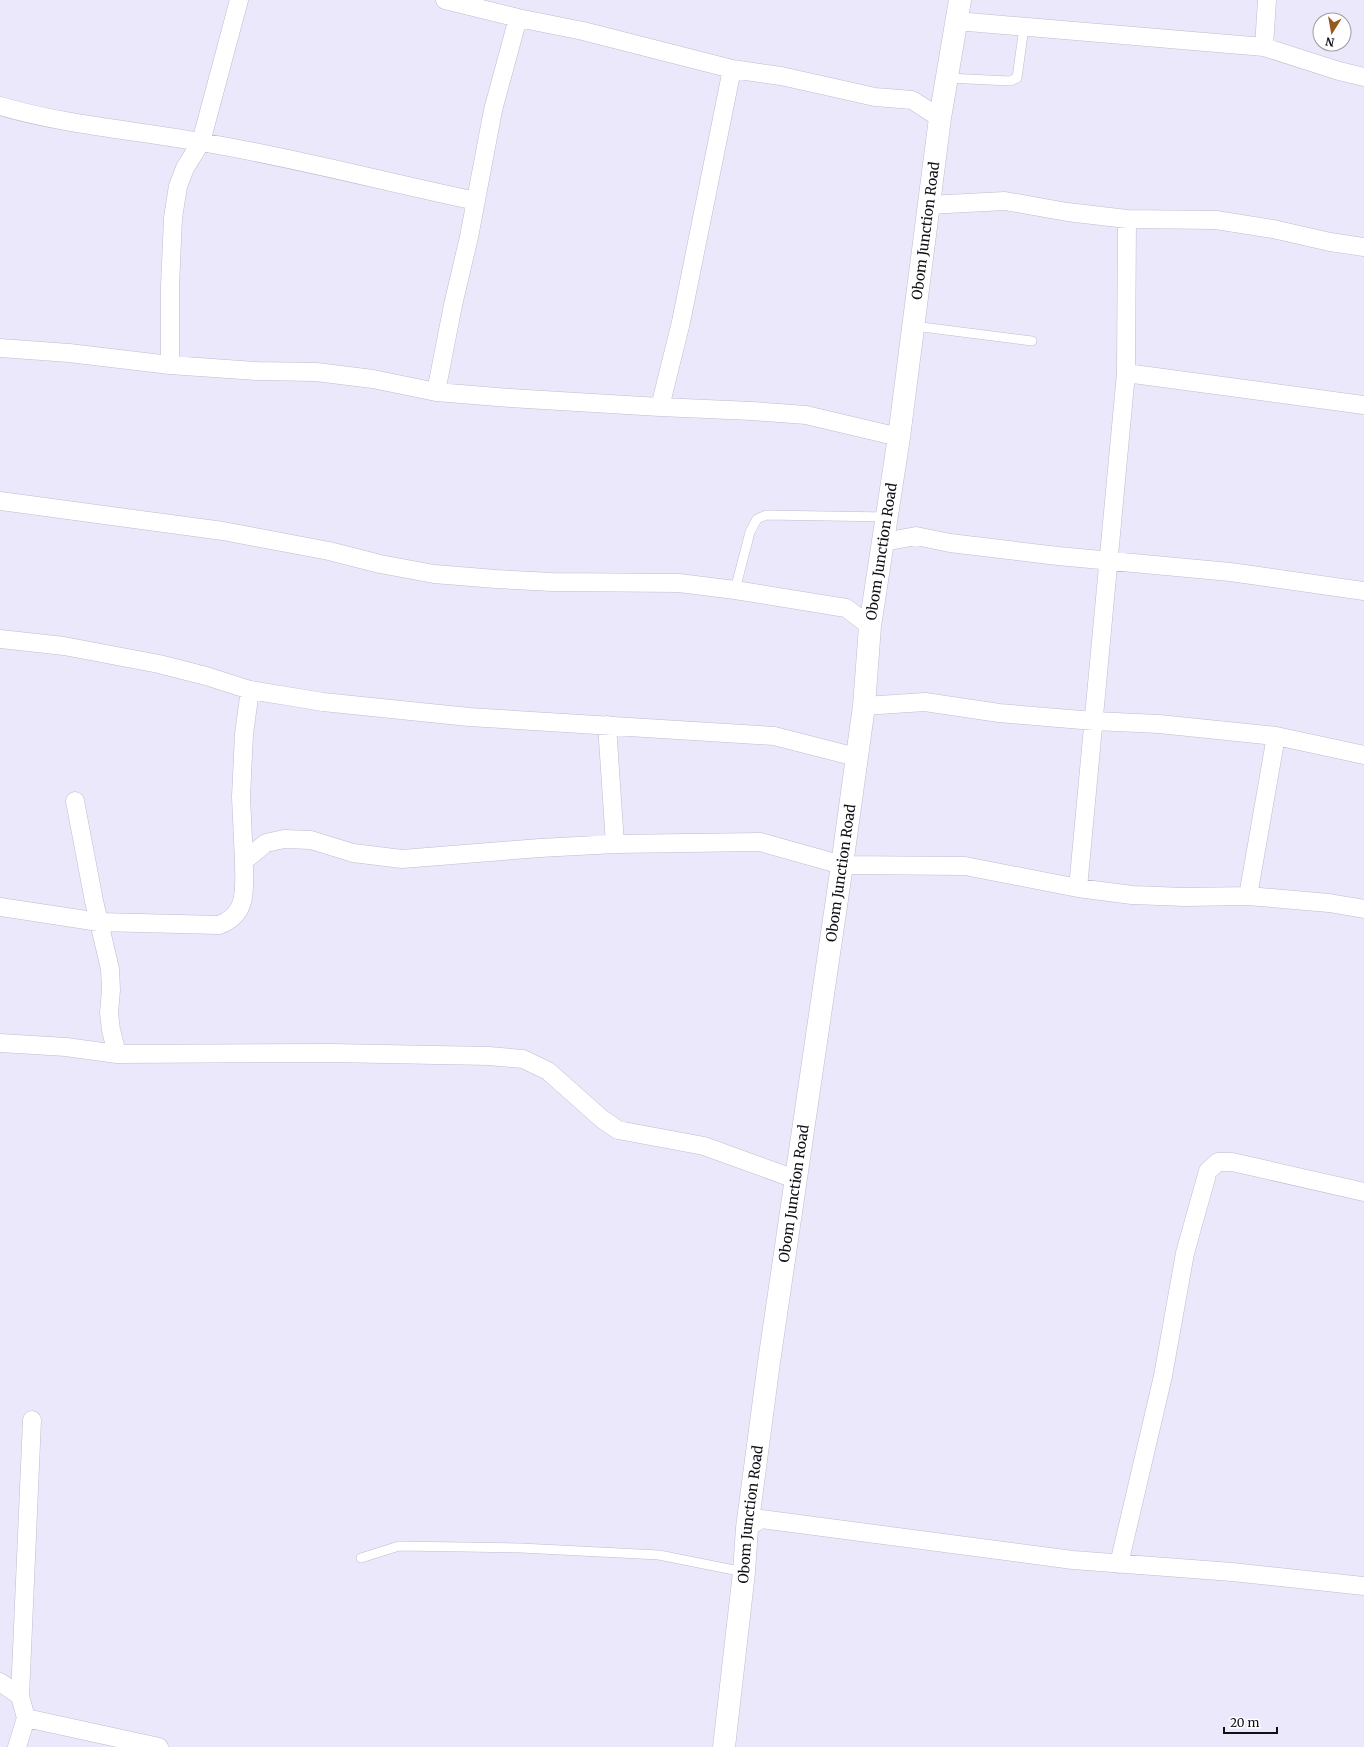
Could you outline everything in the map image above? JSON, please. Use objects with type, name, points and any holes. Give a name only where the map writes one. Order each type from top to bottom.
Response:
[{"type":"main road","name":"Obom Junction Road","points":[[724,1747],[744,1572],[747,1528],[768,1370],[842,865],[864,706],[870,626],[888,517],[940,118],[958,10]]},
{"type":"street","points":[[170,365],[170,286],[173,218],[178,186],[185,168],[201,142],[239,0]]},
{"type":"street","points":[[445,0],[732,69],[781,76],[875,97],[912,100],[940,118]]},
{"type":"street","points":[[1264,47],[1267,0]]},
{"type":"street","points":[[958,10],[1024,27],[1264,47],[1338,71],[1364,77]]},
{"type":"street","points":[[436,392],[476,201],[493,110],[518,18]]},
{"type":"street","points":[[660,407],[681,322],[732,69]]},
{"type":"street","points":[[0,106],[26,114],[91,126],[201,142],[275,156],[476,201]]},
{"type":"street","points":[[928,205],[1005,201],[1068,212],[1127,219],[1216,220],[1273,229],[1330,242],[1364,247]]},
{"type":"street","points":[[1078,888],[1126,373],[1127,219]]},
{"type":"street","points":[[0,348],[69,353],[170,365],[257,371],[316,372],[373,380],[436,392],[806,415],[899,437]]},
{"type":"street","points":[[1126,373],[1364,405]]},
{"type":"street","points":[[0,501],[224,531],[329,551],[380,564],[434,574],[496,580],[678,583],[735,590],[846,608],[870,626]]},
{"type":"street","points":[[884,542],[916,536],[950,543],[1160,567],[1230,572],[1364,591]]},
{"type":"street","points":[[0,639],[64,646],[159,664],[206,676],[250,690],[323,702],[477,718],[774,736],[856,757]]},
{"type":"street","points":[[0,907],[99,922],[219,925],[229,921],[237,913],[244,896],[241,797],[244,734],[250,690]]},
{"type":"street","points":[[864,706],[925,702],[999,713],[1094,721],[1159,724],[1276,736],[1364,755]]},
{"type":"street","points":[[607,725],[615,844]]},
{"type":"street","points":[[1248,896],[1276,736]]},
{"type":"street","points":[[75,801],[110,969],[111,990],[109,1013],[111,1030],[117,1054]]},
{"type":"street","points":[[244,861],[266,843],[284,839],[311,840],[353,853],[402,859],[540,848],[615,844],[760,842],[842,865],[965,866],[1078,888],[1132,895],[1185,897],[1248,896],[1329,903],[1364,909]]},
{"type":"street","points":[[0,1044],[46,1045],[117,1054],[331,1053],[489,1056],[523,1059],[548,1071],[602,1119],[618,1130],[704,1146],[795,1179]]},
{"type":"street","points":[[1119,1564],[1163,1376],[1185,1253],[1208,1171],[1218,1162],[1232,1162],[1364,1192]]},
{"type":"street","points":[[17,1747],[26,1718],[20,1696],[32,1420]]},
{"type":"street","points":[[747,1528],[761,1519],[768,1519],[1073,1560],[1232,1572],[1364,1586]]},
{"type":"street","points":[[0,1682],[20,1696]]},
{"type":"street","points":[[26,1718],[159,1747]]},
{"type":"lane","points":[[946,78],[1010,81],[1017,78],[1024,27]]},
{"type":"lane","points":[[914,326],[1032,341]]},
{"type":"lane","points":[[735,590],[750,532],[757,519],[766,515],[888,517]]},
{"type":"lane","points":[[361,1558],[399,1546],[521,1548],[659,1555],[744,1572]]}]
